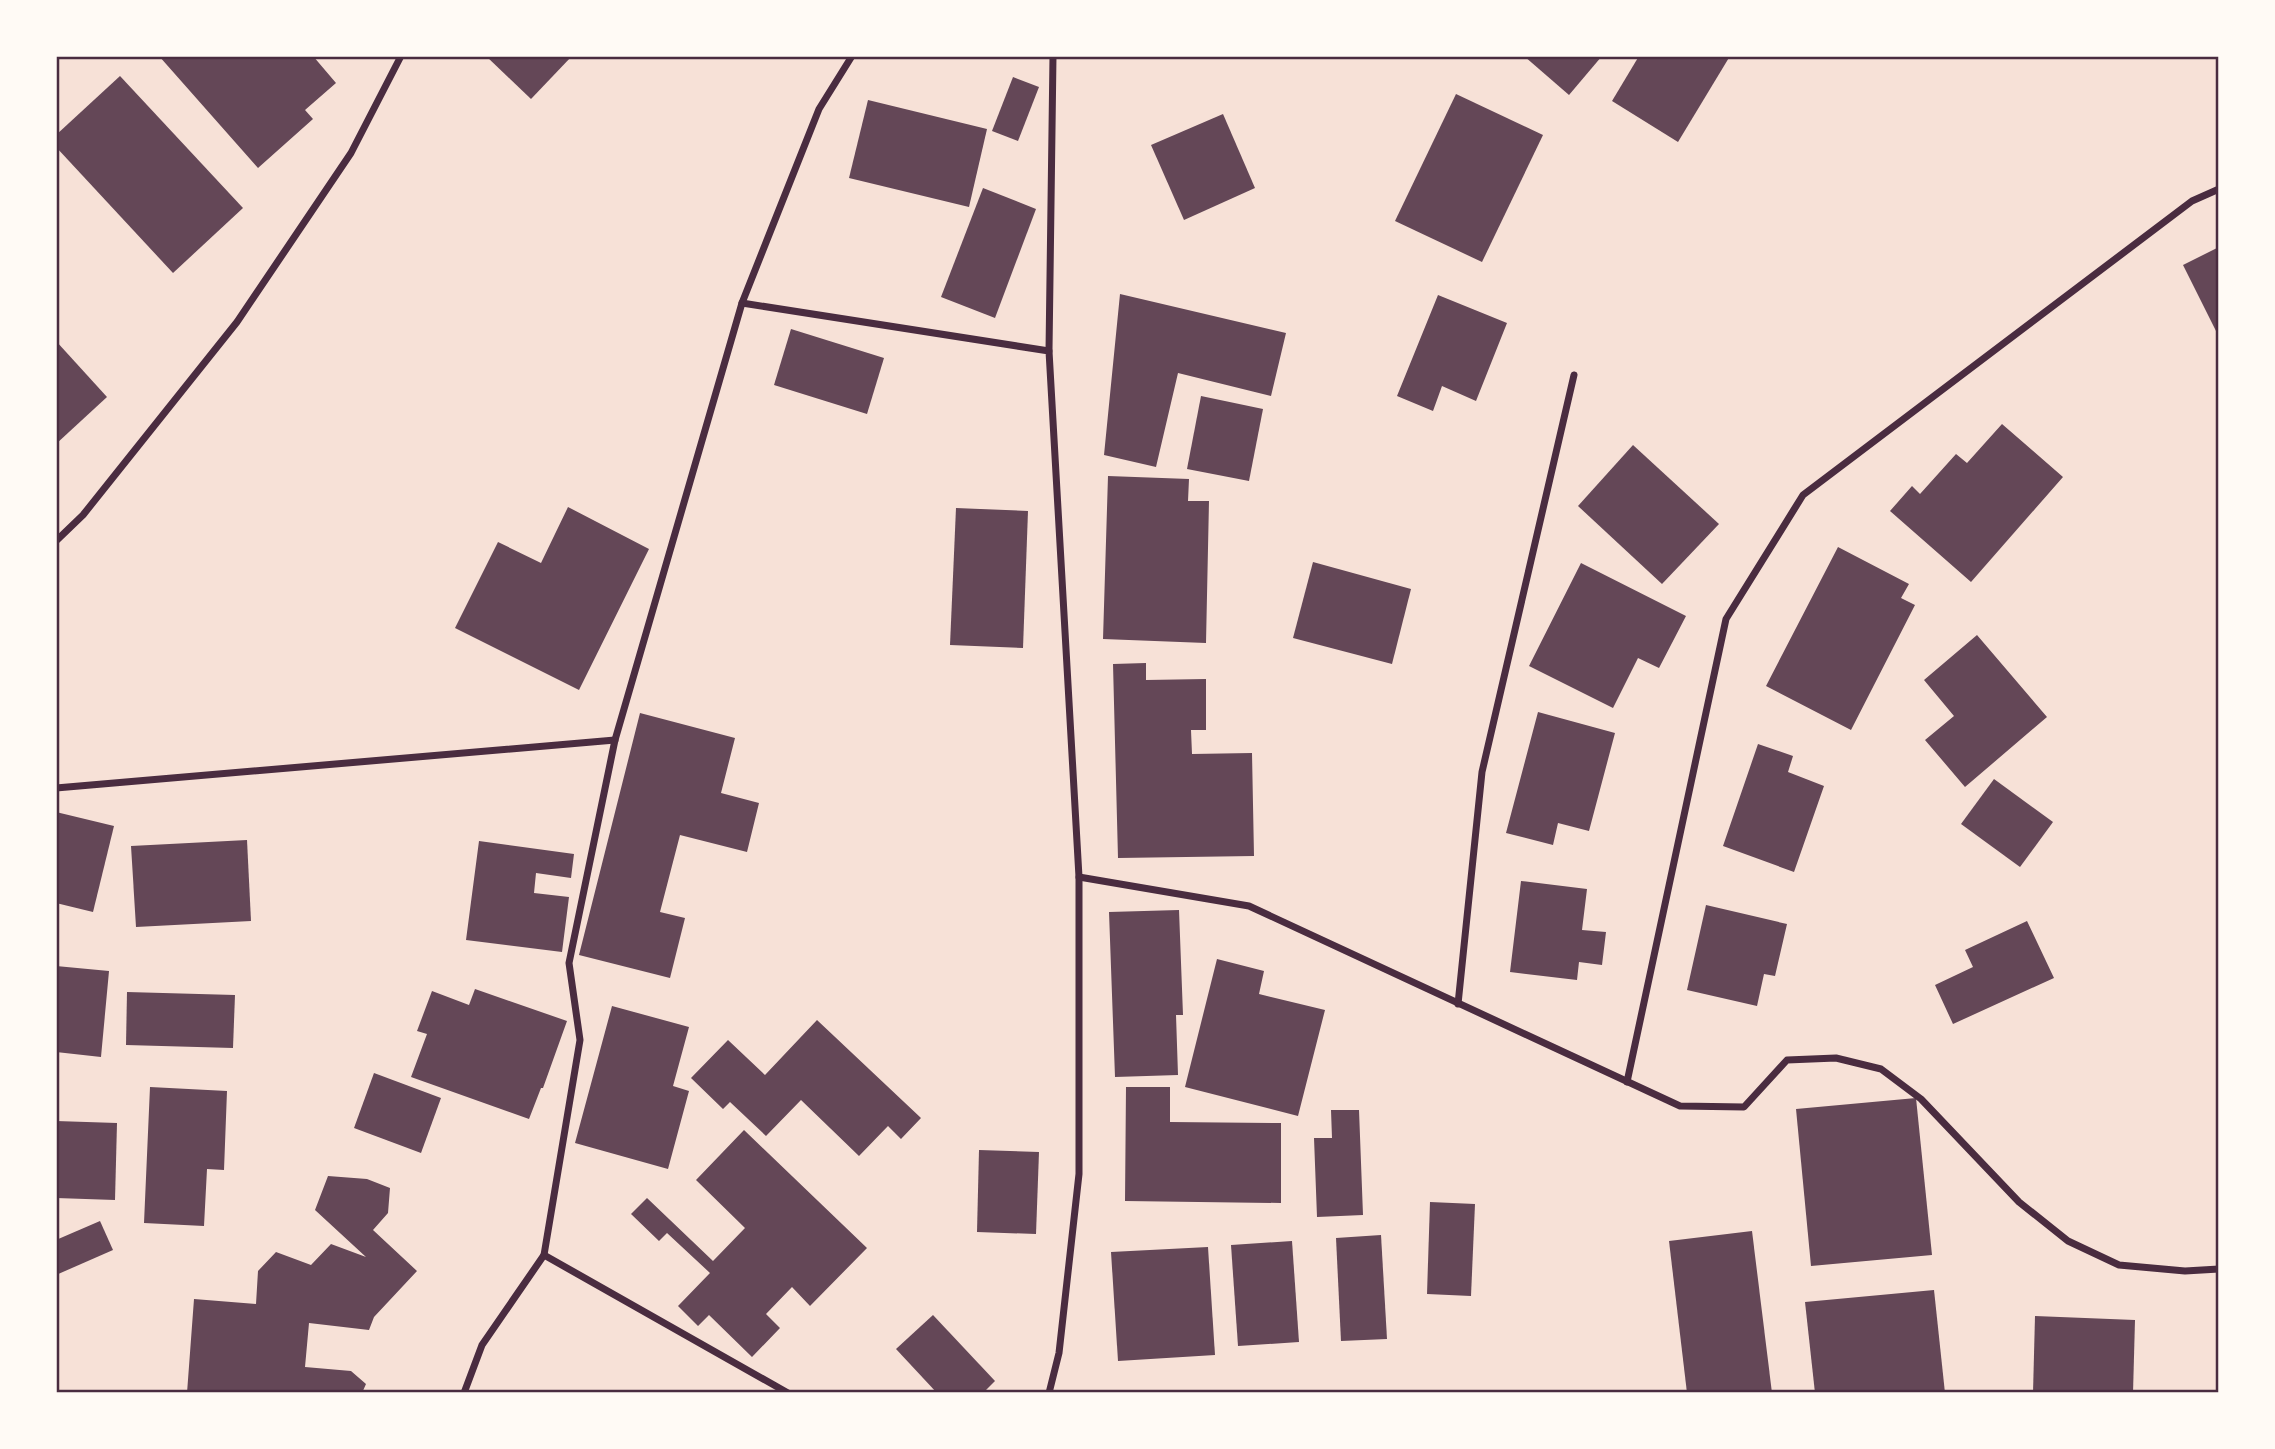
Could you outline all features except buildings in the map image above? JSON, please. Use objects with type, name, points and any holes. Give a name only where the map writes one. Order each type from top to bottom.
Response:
[{"type":"street","points":[[56,541],[83,515],[237,322],[351,153],[401,56]]},
{"type":"street","points":[[464,1393],[482,1345],[544,1255],[580,1040],[569,963],[615,740],[742,303],[819,109],[852,56]]},
{"type":"street","points":[[1049,1393],[1059,1353],[1079,1174],[1079,877],[1049,351],[1053,56]]},
{"type":"street","points":[[1627,1082],[1726,619],[1803,495],[2192,201],[2219,189]]},
{"type":"street","points":[[742,303],[1049,351]]},
{"type":"street","points":[[1458,1004],[1482,772],[1574,375]]},
{"type":"street","points":[[56,788],[615,740]]},
{"type":"street","points":[[1079,877],[1249,906],[1681,1105],[1744,1107],[1787,1060],[1836,1058],[1881,1069],[1921,1099],[2019,1202],[2068,1241],[2119,1265],[2185,1272],[2219,1269]]},
{"type":"street","points":[[544,1255],[788,1393]]}]
